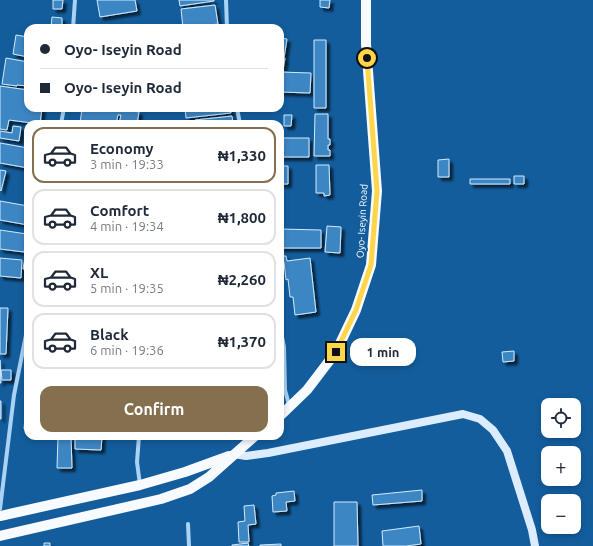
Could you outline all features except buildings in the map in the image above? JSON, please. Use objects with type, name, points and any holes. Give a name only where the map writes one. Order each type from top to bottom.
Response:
[{"type":"main road","name":"Oyo- Iseyin Road","points":[[284,412],[307,390],[336,352],[356,310],[371,265],[377,191],[366,44],[366,0]]},
{"type":"main road","points":[[0,536],[168,497],[190,489],[209,477],[251,440]]},
{"type":"main road","points":[[0,516],[140,485],[185,472],[234,454]]},
{"type":"street","points":[[73,24],[75,0]]},
{"type":"street","points":[[226,0],[227,24]]},
{"type":"street","points":[[0,510],[14,395],[24,345]]},
{"type":"street","points":[[284,347],[285,390],[290,407]]},
{"type":"street","points":[[234,454],[246,456],[268,453],[464,414],[480,419],[493,430],[507,451],[532,530],[535,546]]},
{"type":"street","points":[[139,440],[137,462],[140,485]]},
{"type":"street","points":[[188,524],[189,546]]},
{"type":"route","points":[[336,352],[356,310],[371,265],[377,191],[367,58]]}]
